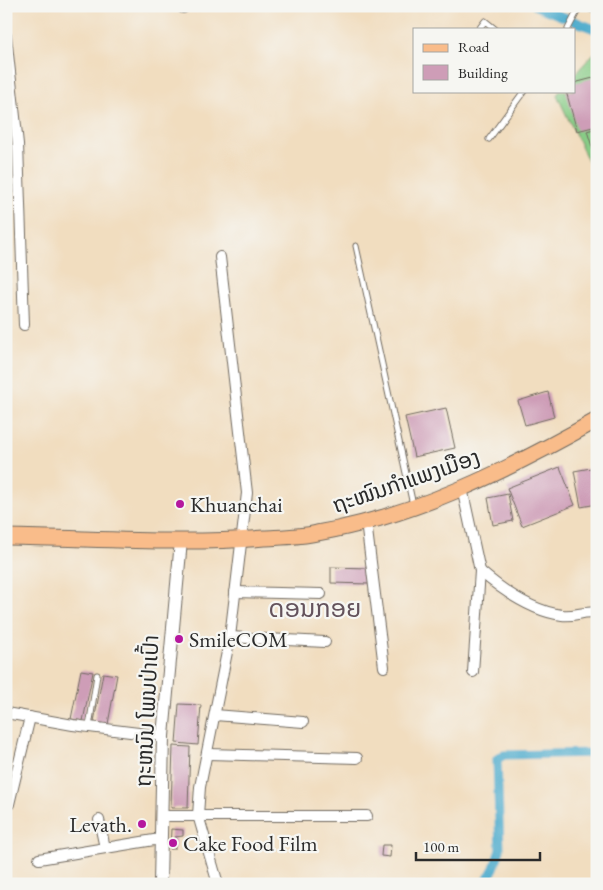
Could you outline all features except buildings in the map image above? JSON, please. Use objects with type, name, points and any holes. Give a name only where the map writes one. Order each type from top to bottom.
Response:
[{"type":"main road","name":"ຖະໜົນກຳແພງເມືອງ","points":[[6,537],[181,541],[241,540],[315,534],[366,522],[462,488],[522,460],[597,420]]},
{"type":"street","points":[[589,6],[597,9]]},
{"type":"street","points":[[6,36],[18,144],[24,325]]},
{"type":"street","points":[[218,884],[198,815],[200,787],[230,637],[247,493],[220,256]]},
{"type":"street","points":[[462,488],[480,571],[473,672]]},
{"type":"street","points":[[366,522],[384,667]]},
{"type":"street","name":"ຖະຫນົນ ໂພນປ່າເປົ້າ","points":[[160,884],[163,736],[181,541]]},
{"type":"street","points":[[480,571],[493,582],[539,608],[564,616],[584,611],[597,613]]},
{"type":"street","points":[[235,592],[321,594]]},
{"type":"street","points":[[230,637],[325,642]]},
{"type":"street","points":[[6,713],[89,727],[163,736]]},
{"type":"street","points":[[215,715],[303,722]]},
{"type":"street","points":[[9,804],[30,717]]},
{"type":"street","points":[[208,754],[357,758]]},
{"type":"street","points":[[161,816],[367,816]]},
{"type":"street","points":[[99,820],[105,848]]},
{"type":"street","points":[[39,859],[160,839]]},
{"type":"lane","points":[[569,28],[580,6]]},
{"type":"lane","points":[[480,28],[485,22],[494,28]]},
{"type":"lane","points":[[489,139],[523,92]]},
{"type":"lane","points":[[356,246],[413,506]]},
{"type":"lane","points":[[89,727],[98,675]]},
{"type":"green space","points":[[597,50],[597,180],[557,95],[559,92],[576,92],[576,73]]},
{"type":"waterway","points":[[536,6],[597,30]]},
{"type":"waterway","points":[[485,884],[494,868],[500,850],[497,759],[504,755],[597,753]]},
{"type":"place","name":"Khuanchai","points":[[180,504]]},
{"type":"place","name":"SmileCOM","points":[[179,639]]},
{"type":"place","name":"Levath.","points":[[142,824]]},
{"type":"place","name":"Cake Food Film","points":[[173,843]]},
{"type":"district","name":"ດອນກອຍ","points":[[315,608]]}]
